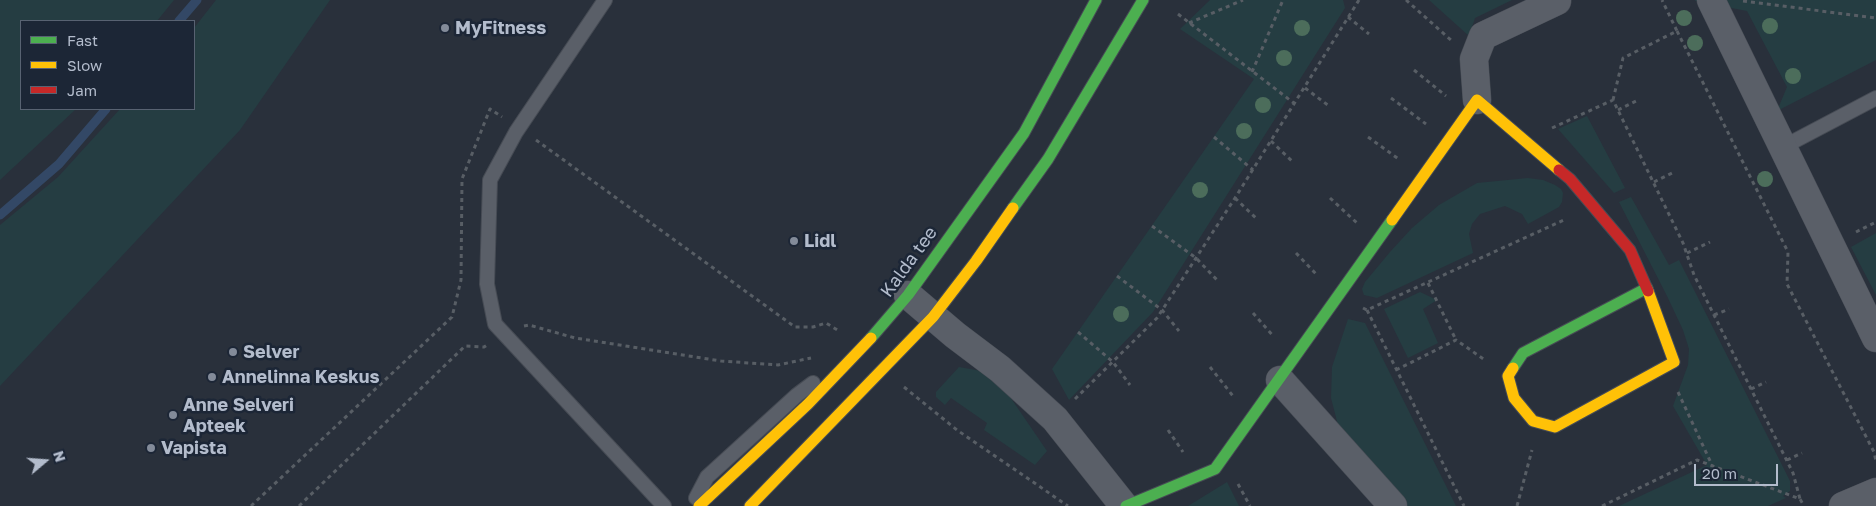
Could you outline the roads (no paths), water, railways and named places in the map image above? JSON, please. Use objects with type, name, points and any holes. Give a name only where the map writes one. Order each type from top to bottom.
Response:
[{"type":"street","points":[[1711,0],[1876,338]]},
{"type":"street","name":"Kalda tee","points":[[699,506],[808,404],[908,295],[1024,133],[1095,1]]},
{"type":"street","points":[[908,295],[1000,369],[1055,419],[1125,506],[1215,469],[1280,380],[1472,106],[1474,59],[1483,36],[1557,1]]},
{"type":"street","points":[[750,506],[933,317],[976,261],[1048,160],[1127,29],[1147,3]]},
{"type":"street","points":[[1472,106],[1525,141],[1570,179],[1630,250],[1647,288],[1674,362],[1555,427],[1533,421],[1514,398],[1508,376],[1523,353],[1647,288]]},
{"type":"street","points":[[1280,380],[1393,506]]},
{"type":"street","points":[[1843,506],[1876,492]]},
{"type":"lane","points":[[605,0],[519,128],[490,180],[486,284],[495,324],[664,506]]},
{"type":"lane","points":[[1783,147],[1876,98]]},
{"type":"lane","points":[[692,506],[707,477],[797,395],[860,348]]},
{"type":"waterway","points":[[180,20],[197,0]]},
{"type":"waterway","points":[[0,215],[59,164],[105,110]]},
{"type":"place","name":"MyFitness","points":[[445,28]]},
{"type":"place","name":"Lidl","points":[[794,241]]},
{"type":"place","name":"Selver","points":[[233,352]]},
{"type":"place","name":"Annelinna Keskus","points":[[212,377]]},
{"type":"place","name":"Anne Selveri Apteek","points":[[173,415]]},
{"type":"place","name":"Vapista","points":[[151,448]]}]
